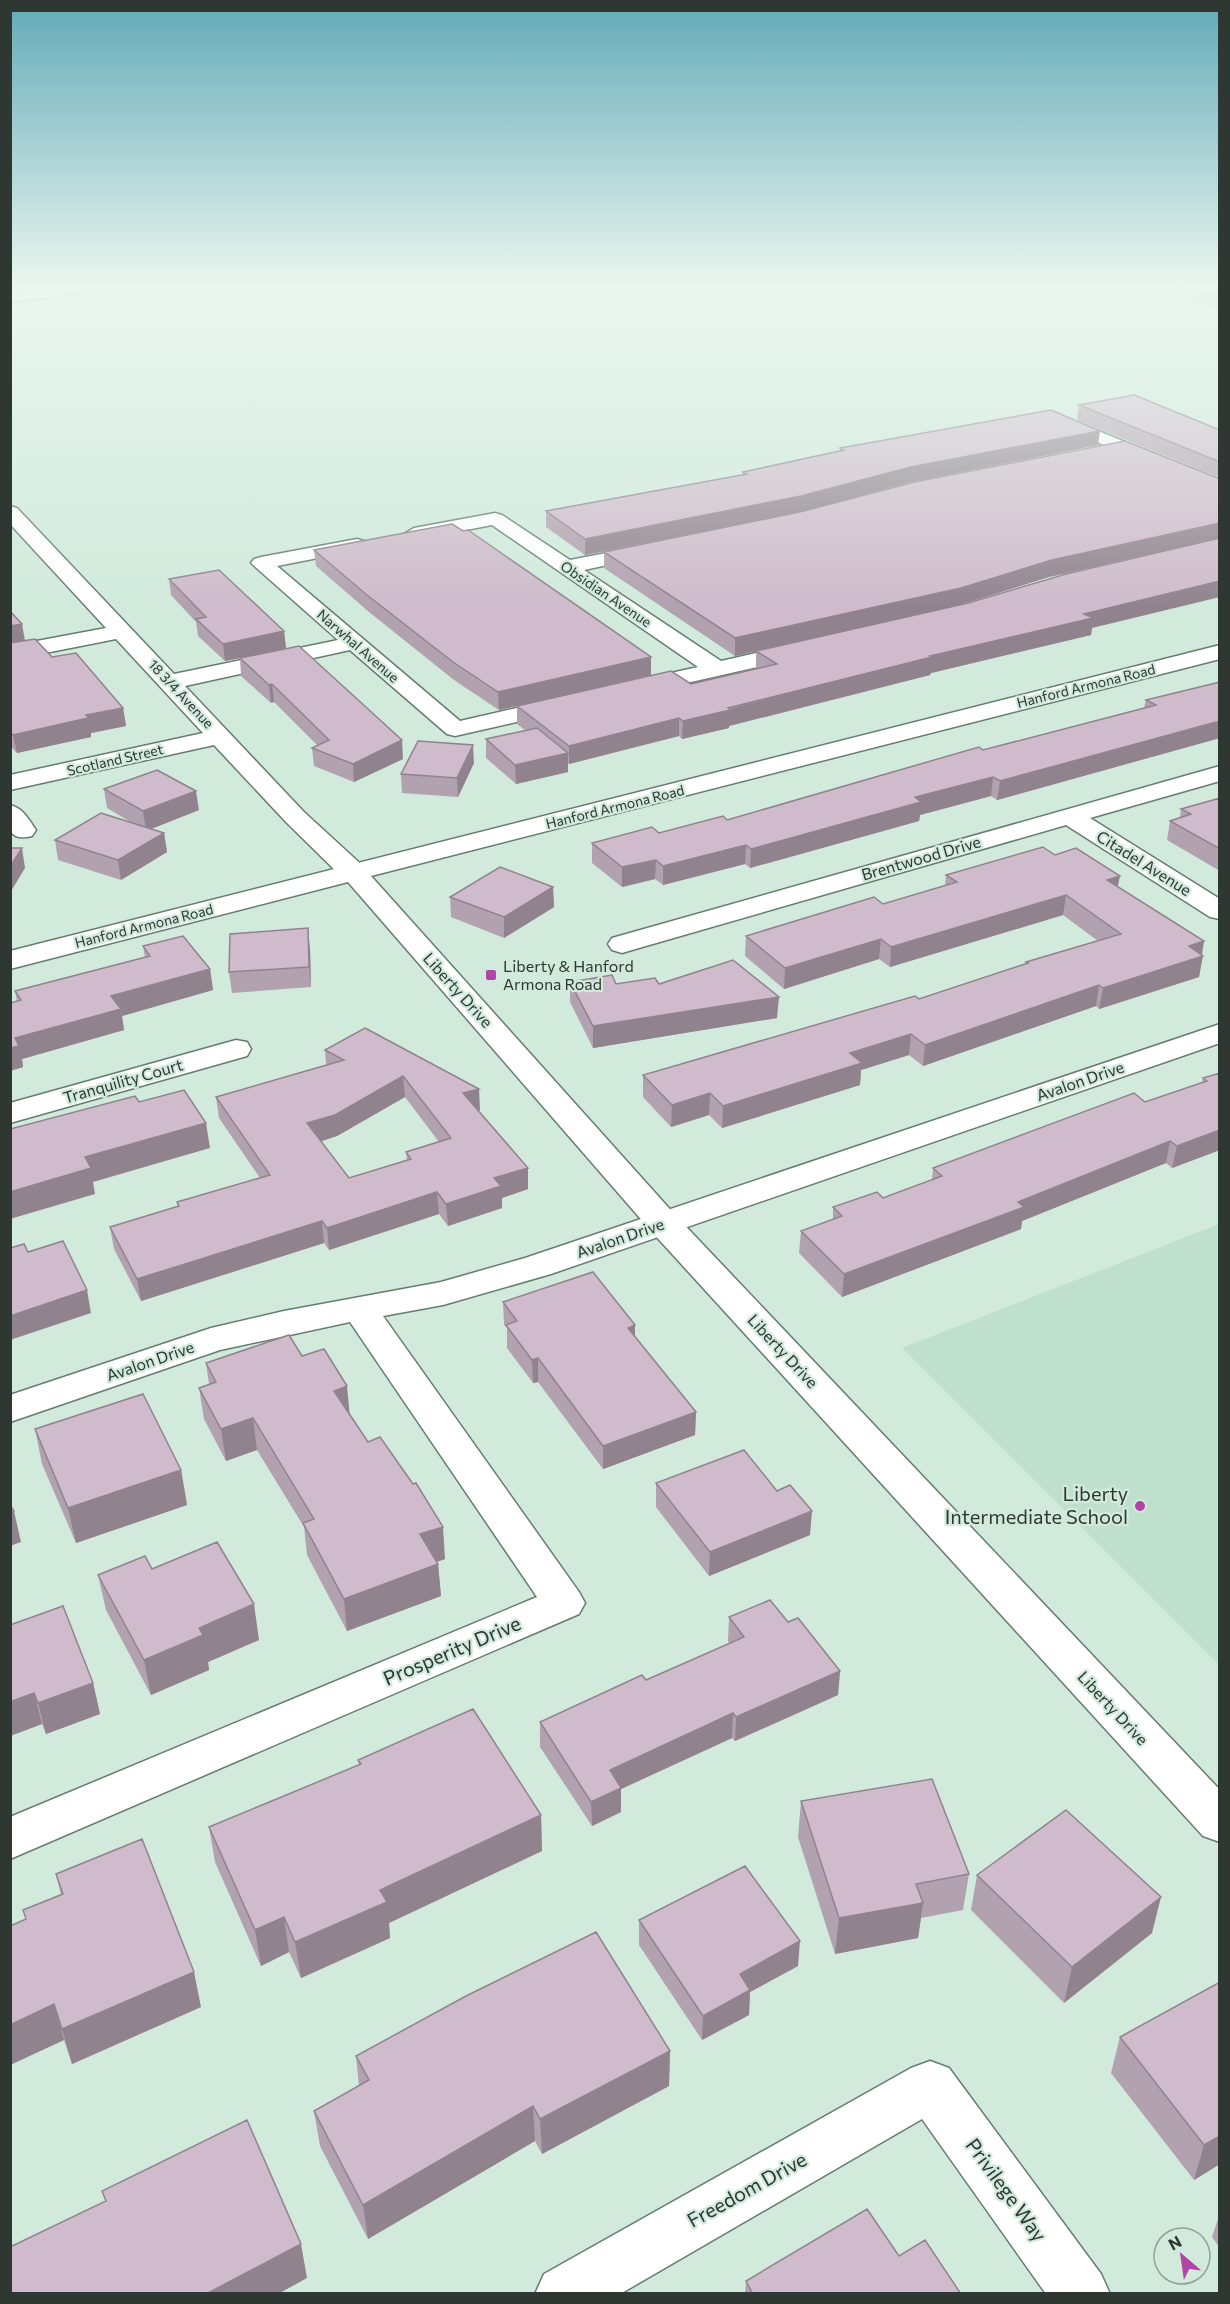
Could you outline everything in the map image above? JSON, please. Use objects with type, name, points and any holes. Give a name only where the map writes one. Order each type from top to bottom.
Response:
[{"type":"street","points":[[1045,414],[1220,488]]},
{"type":"street","points":[[1090,454],[1124,448]]},
{"type":"street","name":"18 3/4 Avenue","points":[[10,512],[295,817],[354,873]]},
{"type":"street","name":"Obsidian Avenue","points":[[261,563],[495,519],[717,669]]},
{"type":"street","points":[[566,567],[668,547]]},
{"type":"street","name":"Narwhal Avenue","points":[[261,563],[455,729],[580,700]]},
{"type":"street","points":[[10,653],[122,631]]},
{"type":"street","points":[[170,682],[354,643]]},
{"type":"street","points":[[615,693],[819,645]]},
{"type":"street","name":"Hanford Armona Road","points":[[10,960],[1220,652]]},
{"type":"street","name":"Scotland Street","points":[[10,783],[220,736]]},
{"type":"street","name":"Brentwood Drive","points":[[622,944],[1220,773]]},
{"type":"street","name":"Citadel Avenue","points":[[1069,816],[1220,911]]},
{"type":"street","name":"Liberty Drive","points":[[354,873],[664,1224],[1220,1822]]},
{"type":"street","name":"Avalon Drive","points":[[10,1409],[211,1340],[443,1293],[538,1266],[1220,1033]]},
{"type":"street","name":"Tranquility Court","points":[[10,1113],[236,1049]]},
{"type":"street","name":"Prosperity Drive","points":[[10,1839],[564,1603],[359,1309]]},
{"type":"street","name":"Freedom Drive","points":[[564,2294],[930,2086]]},
{"type":"street","name":"Privilege Way","points":[[930,2086],[1081,2294]]},
{"type":"shaded area","name":"Liberty Intermediate School","points":[[1219,1224],[1219,1665],[902,1348]]},
{"type":"building","points":[[1134,395],[1220,430],[1220,462],[1079,405]]},
{"type":"building","points":[[1051,410],[1100,431],[911,467],[801,496],[585,539],[546,511],[747,474],[743,472],[844,450],[840,448]]},
{"type":"building","points":[[1125,441],[1220,479],[1220,523],[1052,560],[961,588],[735,638],[604,552],[804,511],[914,482]]},
{"type":"building","points":[[452,524],[463,531],[468,530],[651,657],[498,692],[453,662],[314,550]]},
{"type":"building","points":[[1220,538],[1220,581],[1084,614],[1093,618],[930,656],[932,657],[728,708],[730,710],[683,721],[679,718],[569,746],[517,706],[671,671],[691,684],[777,664],[756,651],[968,603],[1066,574]]},
{"type":"building","points":[[219,570],[284,631],[223,644],[196,619],[206,617],[169,579]]},
{"type":"building","points":[[10,611],[22,624],[10,626]]},
{"type":"building","points":[[35,639],[52,657],[76,653],[123,708],[86,715],[88,718],[13,735],[10,731],[10,643]]},
{"type":"building","points":[[299,646],[402,740],[353,764],[312,748],[329,740],[272,684],[269,685],[240,658]]},
{"type":"building","points":[[1220,682],[1220,721],[1000,781],[993,777],[915,797],[921,802],[751,849],[746,845],[663,866],[656,860],[622,867],[592,843],[652,827],[659,833],[723,816],[727,820],[979,747],[983,750],[1156,705],[1146,700]]},
{"type":"building","points":[[537,728],[568,753],[515,765],[486,739]]},
{"type":"building","points":[[418,741],[473,745],[457,778],[401,774]]},
{"type":"building","points":[[157,770],[196,791],[143,811],[104,789]]},
{"type":"building","points":[[1220,798],[1220,849],[1170,821],[1191,814],[1181,809]]},
{"type":"building","points":[[101,813],[164,833],[118,860],[55,840]]},
{"type":"building","points":[[1043,847],[1055,855],[1076,848],[1120,876],[1107,880],[1204,941],[1189,946],[1203,956],[1103,988],[1099,985],[925,1045],[911,1034],[850,1053],[862,1063],[723,1106],[710,1093],[672,1105],[643,1075],[915,996],[919,999],[1028,963],[1026,962],[1121,934],[1066,895],[891,947],[881,939],[785,968],[746,936],[874,897],[883,904],[957,882],[946,875]]},
{"type":"building","points":[[10,848],[22,848],[10,867]]},
{"type":"building","points":[[500,867],[553,887],[504,917],[450,897]]},
{"type":"building","points":[[308,928],[309,967],[229,972],[230,934]]},
{"type":"building","points":[[183,936],[210,969],[111,996],[121,1009],[15,1038],[19,1046],[10,1048],[10,1003],[21,1000],[15,991],[150,956],[143,946]]},
{"type":"building","points":[[733,960],[779,997],[593,1026],[570,982],[612,975],[616,984],[655,978],[659,984]]},
{"type":"building","points":[[365,1028],[479,1089],[463,1093],[528,1168],[494,1178],[501,1186],[446,1204],[437,1192],[327,1228],[322,1221],[137,1279],[110,1227],[179,1206],[177,1202],[270,1175],[216,1097],[344,1060],[325,1050]],"holes":[[[403,1076],[451,1138],[406,1152],[411,1159],[349,1178],[307,1123],[335,1115]]]},
{"type":"building","points":[[1220,1073],[1220,1130],[1177,1146],[1170,1141],[1018,1202],[1024,1207],[844,1274],[801,1231],[842,1216],[833,1207],[877,1192],[883,1198],[942,1176],[933,1168],[1134,1093],[1145,1102],[1207,1081],[1203,1078]]},
{"type":"building","points":[[184,1090],[206,1123],[85,1157],[91,1168],[10,1192],[10,1129],[135,1096],[139,1102]]},
{"type":"building","points":[[63,1241],[87,1290],[10,1316],[10,1248],[24,1244],[28,1252]]},
{"type":"building","points":[[593,1272],[635,1325],[628,1328],[696,1412],[603,1446],[538,1358],[532,1360],[506,1325],[517,1321],[503,1302]]},
{"type":"building","points":[[289,1335],[302,1356],[324,1349],[347,1386],[334,1391],[368,1442],[380,1437],[413,1484],[416,1483],[443,1527],[420,1534],[438,1564],[344,1599],[303,1523],[314,1519],[253,1418],[221,1429],[199,1388],[216,1382],[206,1363]]},
{"type":"building","points":[[143,1394],[181,1470],[68,1508],[35,1429]]},
{"type":"building","points":[[744,1450],[777,1491],[790,1485],[812,1511],[710,1552],[656,1483]]},
{"type":"building","points":[[217,1542],[254,1604],[199,1628],[203,1635],[144,1660],[98,1575],[145,1556],[152,1569]]},
{"type":"building","points":[[770,1600],[788,1622],[798,1618],[840,1671],[736,1717],[733,1713],[610,1770],[621,1788],[591,1802],[540,1722],[642,1675],[646,1680],[744,1637],[729,1617]]},
{"type":"building","points":[[63,1606],[93,1683],[38,1703],[34,1693],[10,1702],[10,1625]]},
{"type":"building","points":[[473,1709],[541,1815],[380,1890],[387,1902],[295,1942],[284,1917],[255,1930],[209,1827],[361,1764],[358,1760]]},
{"type":"building","points":[[932,1779],[969,1874],[916,1884],[923,1903],[839,1918],[801,1801]]},
{"type":"building","points":[[1066,1810],[1161,1897],[1072,1967],[977,1875]]},
{"type":"building","points":[[142,1839],[194,1972],[62,2029],[54,2004],[10,2025],[10,1926],[26,1919],[23,1910],[63,1894],[56,1874]]},
{"type":"building","points":[[745,1866],[800,1941],[740,1974],[750,1990],[703,2016],[639,1920]]},
{"type":"building","points":[[596,1932],[670,2051],[540,2119],[533,2106],[363,2205],[314,2111],[369,2080],[356,2056],[466,1996]]},
{"type":"building","points":[[1220,1982],[1220,2136],[1204,2145],[1120,2037]]},
{"type":"building","points":[[247,2120],[301,2244],[206,2294],[10,2294],[10,2247],[106,2201],[102,2191]]},
{"type":"building","points":[[867,2209],[899,2256],[925,2240],[961,2294],[753,2294],[746,2281]]},
{"type":"place","name":"Liberty & Hanford Armona Road","points":[[491,975]]},
{"type":"place","name":"Liberty Intermediate School","points":[[1140,1506]]}]
